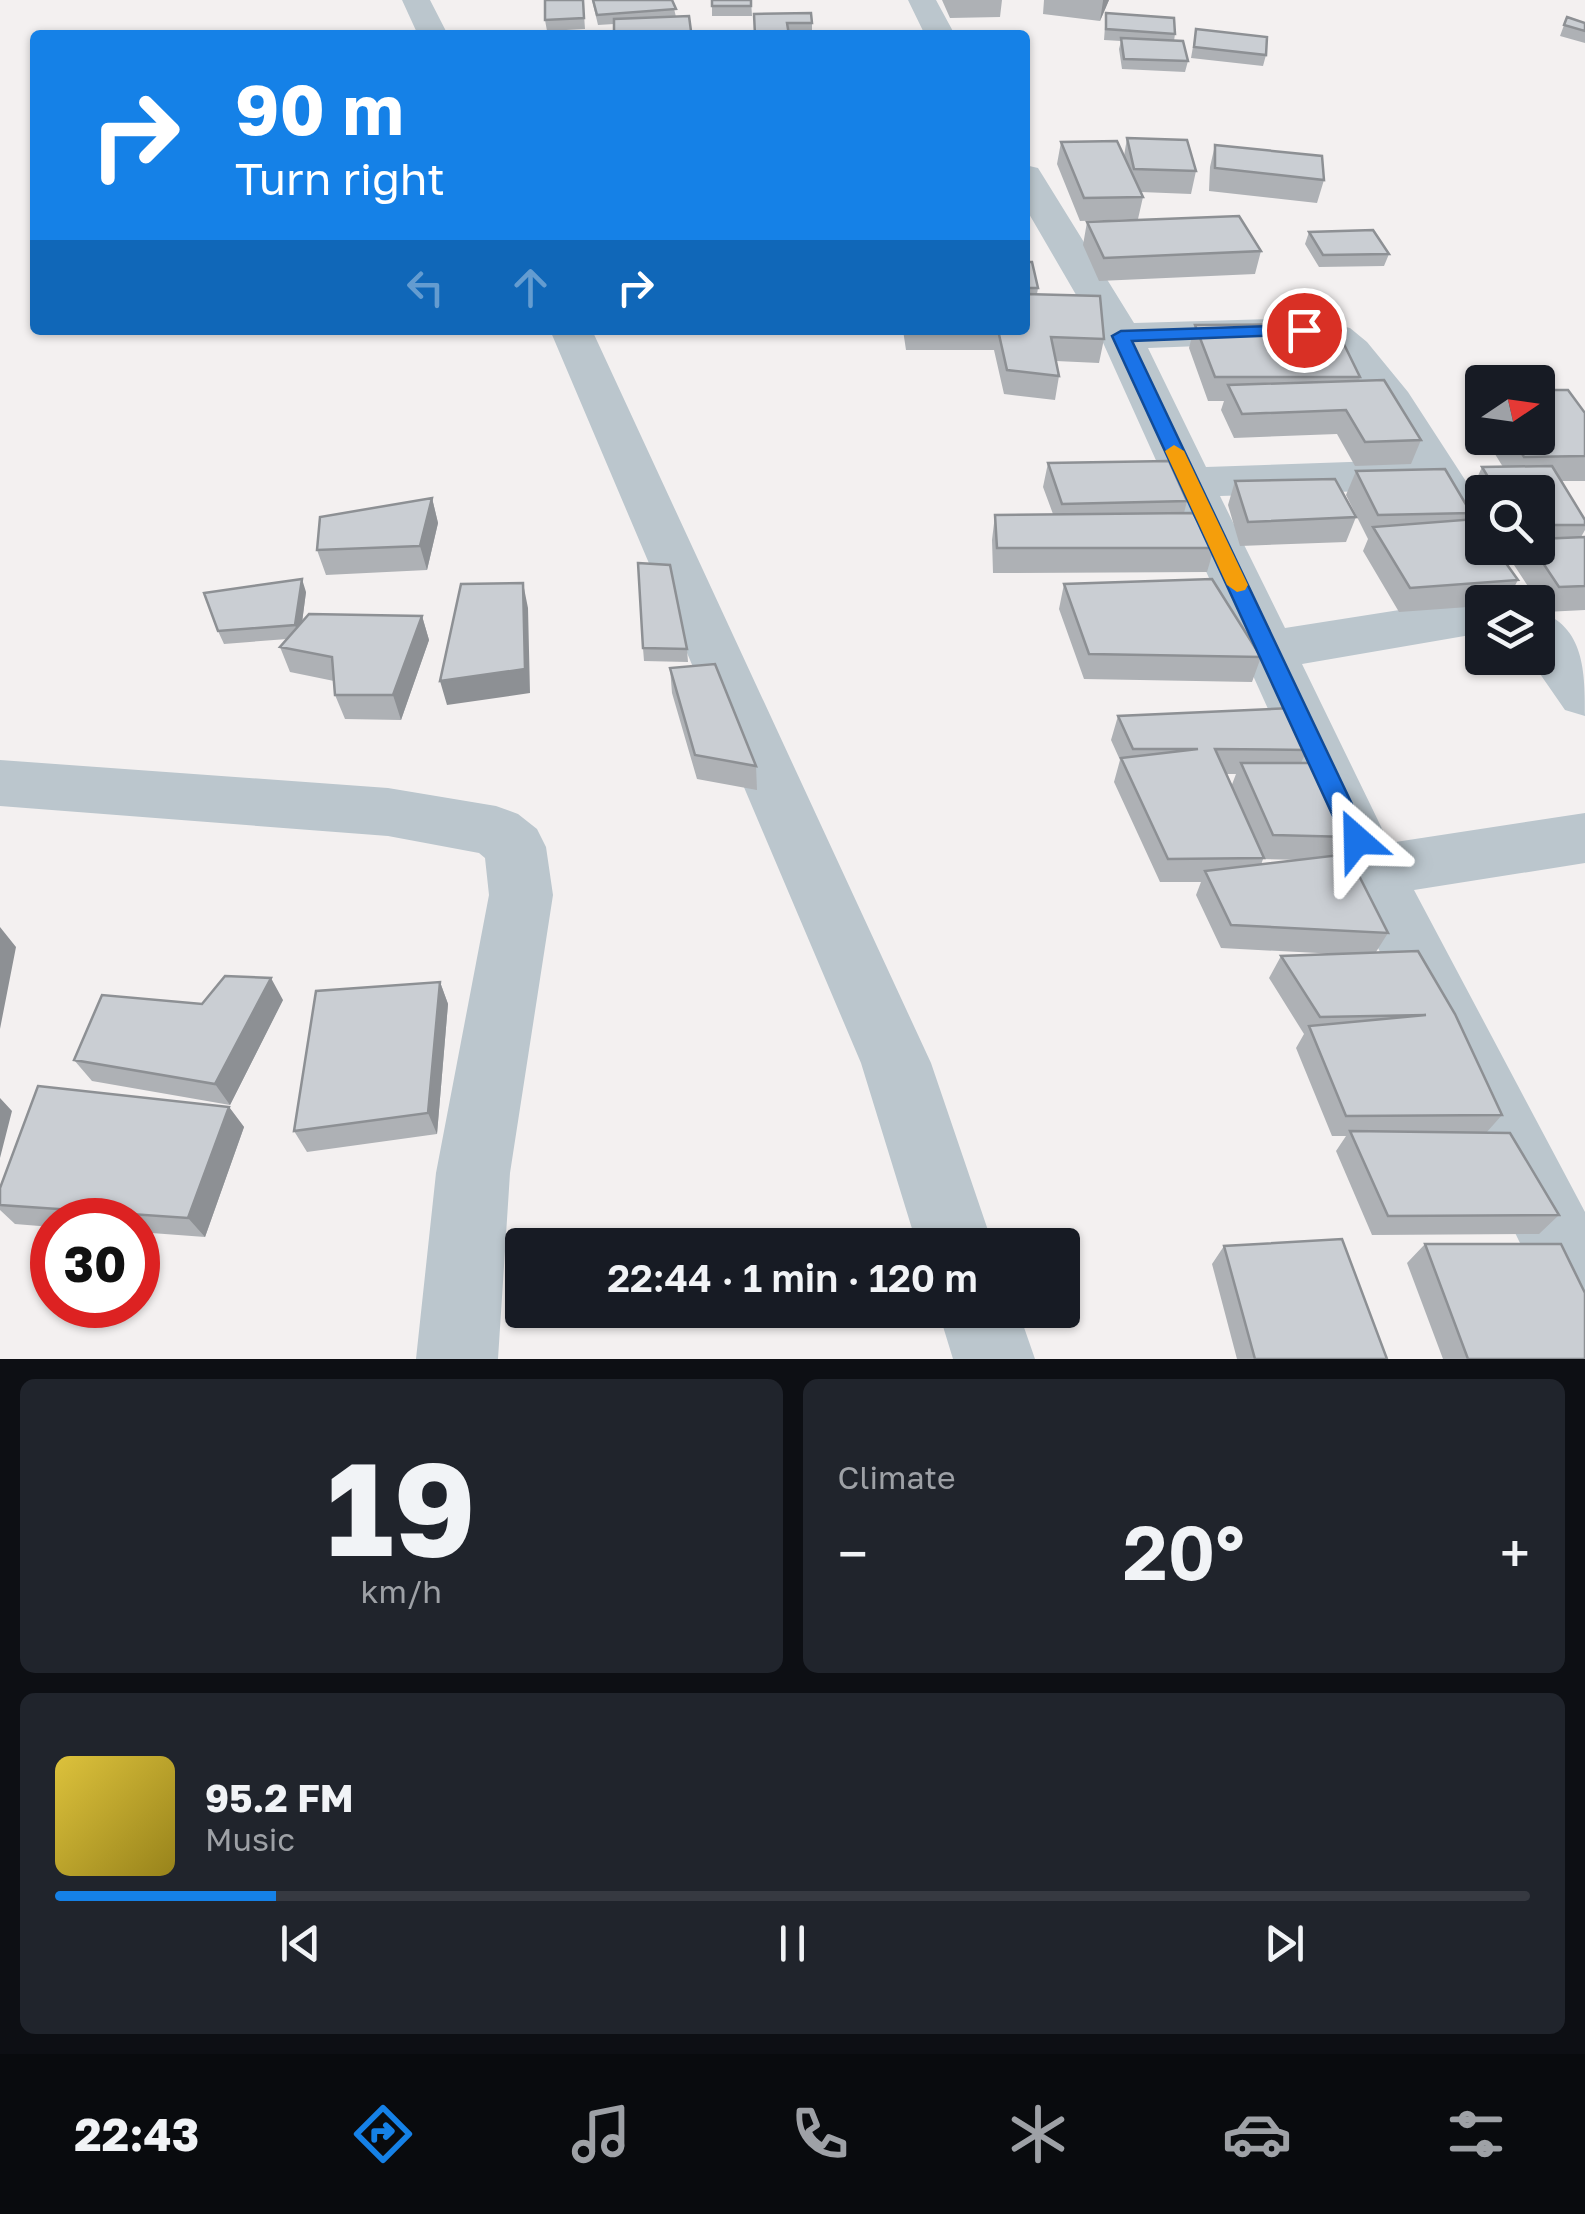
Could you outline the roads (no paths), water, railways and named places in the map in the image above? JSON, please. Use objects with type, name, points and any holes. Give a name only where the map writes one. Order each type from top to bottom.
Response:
[{"type":"street","points":[[416,0],[431,30]]},
{"type":"street","points":[[922,0],[937,30]]},
{"type":"street","points":[[1030,184],[1121,336],[1372,871],[1585,1292]]},
{"type":"street","points":[[1121,336],[1304,330],[1334,336],[1357,356],[1465,518]]},
{"type":"street","points":[[574,335],[896,1062],[950,1228]]},
{"type":"street","points":[[1189,482],[1437,474]]},
{"type":"street","points":[[1268,650],[1465,618]]},
{"type":"street","points":[[1555,654],[1585,695]]},
{"type":"street","points":[[0,782],[388,812],[496,831],[515,847],[520,896],[473,1173],[457,1359]]},
{"type":"street","points":[[1372,871],[1585,838]]},
{"type":"street","points":[[984,1328],[994,1359]]}]
